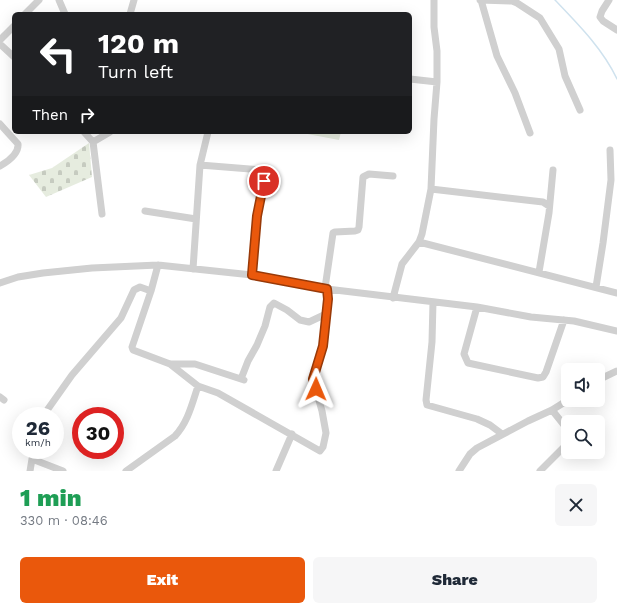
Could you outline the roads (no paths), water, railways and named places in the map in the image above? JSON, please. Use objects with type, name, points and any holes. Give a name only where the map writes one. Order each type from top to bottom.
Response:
[{"type":"street","points":[[27,12],[39,0]]},
{"type":"street","points":[[59,0],[64,12]]},
{"type":"street","points":[[131,12],[134,0]]},
{"type":"street","points":[[393,298],[402,264],[419,242],[422,234],[431,189],[437,82],[434,0]]},
{"type":"street","points":[[530,133],[498,56],[481,0],[507,0],[517,2],[540,18],[559,50],[565,76],[580,110]]},
{"type":"street","points":[[609,0],[600,17],[603,21],[617,30]]},
{"type":"street","points":[[0,40],[12,28]]},
{"type":"street","points":[[0,44],[12,55]]},
{"type":"street","points":[[412,79],[437,82]]},
{"type":"street","points":[[0,124],[18,144],[19,148],[16,154],[0,166]]},
{"type":"street","points":[[86,134],[93,142],[102,214]]},
{"type":"street","points":[[93,142],[107,134]]},
{"type":"street","points":[[193,269],[200,165],[208,134]]},
{"type":"street","points":[[596,287],[614,180],[610,150]]},
{"type":"street","points":[[200,165],[261,170],[264,174],[257,216],[252,275]]},
{"type":"street","points":[[539,272],[549,213],[553,170]]},
{"type":"street","points":[[158,265],[132,347],[137,352],[170,364],[198,386],[218,393],[320,451],[323,447],[326,433],[322,411],[313,379],[323,346],[326,314],[326,288],[333,233],[358,230],[363,177],[369,174],[393,176]]},
{"type":"street","points":[[431,189],[544,202],[549,206]]},
{"type":"street","points":[[145,212],[196,219]]},
{"type":"street","points":[[419,242],[617,293]]},
{"type":"street","points":[[0,283],[18,277],[50,272],[92,268],[158,265],[252,275],[393,298],[477,307],[531,318],[564,320],[617,331]]},
{"type":"street","points":[[49,407],[72,375],[121,318],[134,290],[140,287],[151,291]]},
{"type":"street","points":[[433,302],[432,342],[426,400],[427,405],[477,419],[490,425],[502,434]]},
{"type":"street","points":[[170,364],[195,364],[243,380],[248,361],[265,326],[270,307],[274,303],[287,310],[300,320],[309,322],[326,314]]},
{"type":"street","points":[[477,307],[464,354],[468,363],[538,378],[543,377],[546,372],[564,320]]},
{"type":"street","points":[[605,377],[617,371]]},
{"type":"street","points":[[126,471],[180,430],[188,417],[198,386]]},
{"type":"street","points":[[459,471],[470,454],[477,448],[561,404]]},
{"type":"street","points":[[552,410],[561,421]]},
{"type":"street","points":[[276,471],[292,434]]},
{"type":"street","points":[[540,471],[561,450]]},
{"type":"street","points":[[30,471],[32,459],[63,471]]},
{"type":"waterway","points":[[555,0],[605,57],[617,79]]}]
